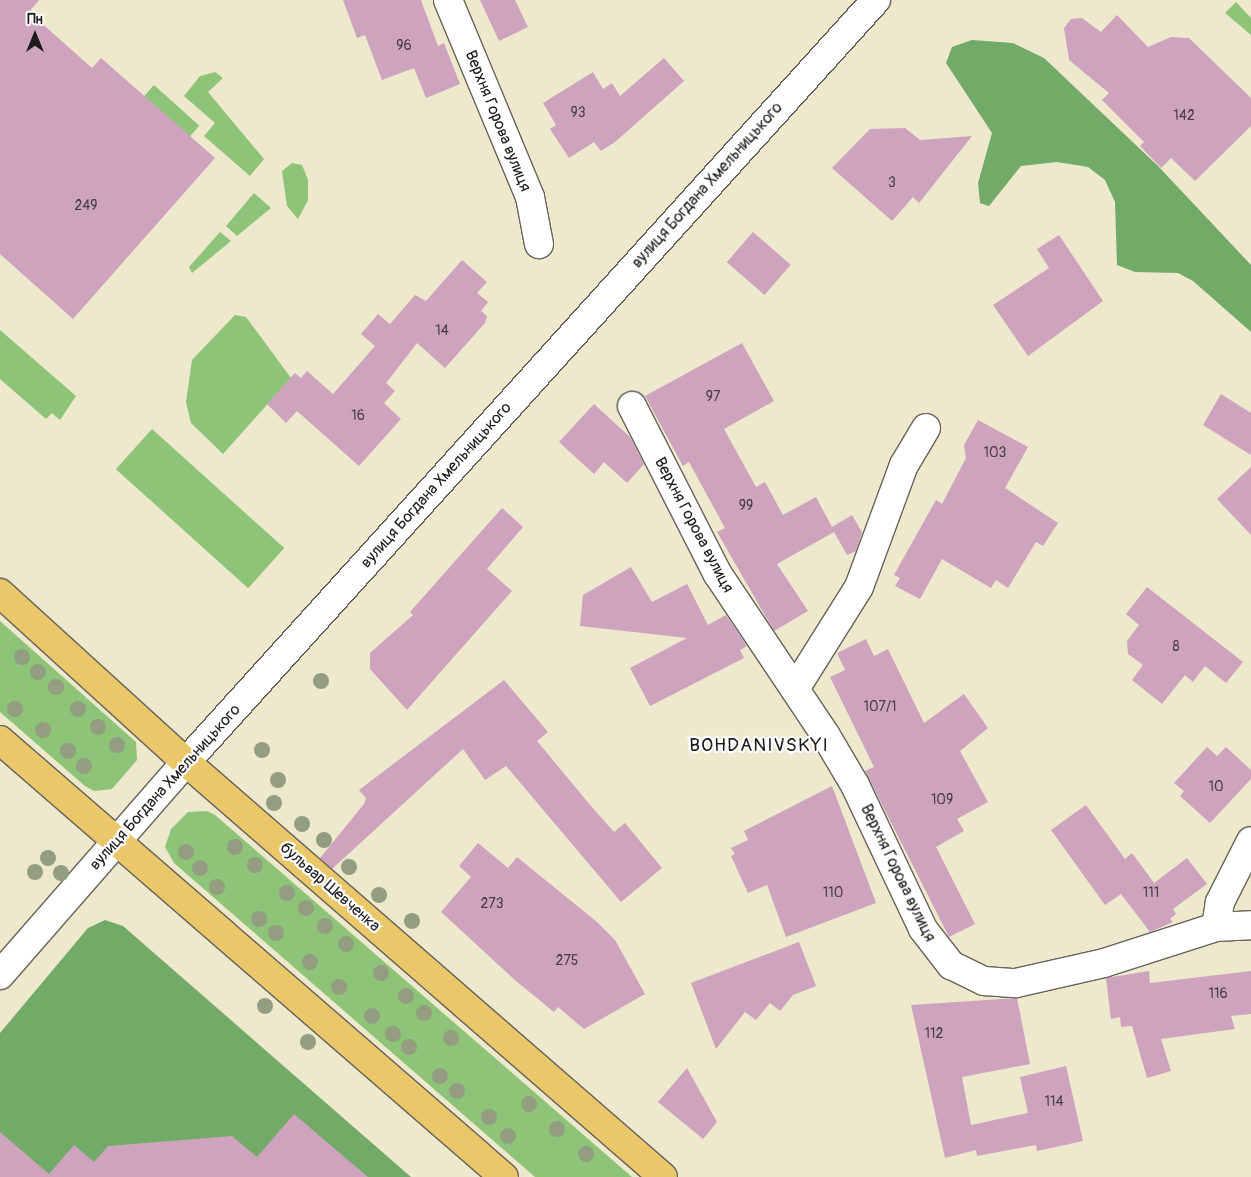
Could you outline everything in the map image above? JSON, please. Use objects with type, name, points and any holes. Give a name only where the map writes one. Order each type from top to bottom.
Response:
[{"type":"main road","name":"бульвар Шевченка","points":[[0,593],[186,762],[663,1177]]},
{"type":"main road","points":[[0,740],[504,1177]]},
{"type":"street","name":"Верхня Горова вулиця","points":[[448,0],[530,197],[539,244]]},
{"type":"street","name":"вулиця Богдана Хмельницького","points":[[0,975],[186,762],[748,138],[876,0]]},
{"type":"street","name":"Верхня Горова вулиця","points":[[632,406],[717,573],[796,689],[854,785],[927,937],[940,955],[964,974],[998,983],[1041,979],[1216,927],[1251,925]]},
{"type":"street","points":[[796,689],[859,587],[904,465],[926,428]]},
{"type":"street","points":[[1216,927],[1220,902],[1251,841]]},
{"type":"green space","points":[[1236,2],[1251,18],[1251,35],[1225,13]]},
{"type":"green space","points":[[972,40],[1013,43],[1044,58],[1158,166],[1251,265],[1251,332],[1193,281],[1178,273],[1135,272],[1117,265],[1115,202],[1105,180],[1088,167],[1057,162],[1021,166],[989,206],[980,203],[978,183],[992,133],[946,63],[952,47]]},
{"type":"green space","points":[[215,72],[223,78],[208,92],[264,159],[250,176],[204,136],[215,123],[184,96],[200,76]]},
{"type":"green space","points":[[154,85],[199,126],[189,137],[144,96]]},
{"type":"green space","points":[[292,163],[302,165],[308,180],[308,200],[298,219],[287,206],[282,171]]},
{"type":"green space","points":[[254,193],[271,208],[237,236],[226,226]]},
{"type":"green space","points":[[220,232],[231,241],[192,273],[189,267]]},
{"type":"green space","points":[[235,315],[246,317],[291,378],[223,454],[191,423],[186,402],[192,360]]},
{"type":"green space","points":[[0,330],[76,396],[60,420],[52,413],[46,419],[0,379]]},
{"type":"green space","points":[[152,429],[284,548],[248,588],[116,469]]},
{"type":"green space","points":[[0,621],[136,742],[137,760],[112,789],[94,791],[85,786],[0,712]]},
{"type":"green space","points":[[207,811],[215,815],[632,1177],[535,1177],[174,863],[165,847],[171,829],[188,812]]},
{"type":"green space","points":[[105,920],[123,926],[411,1177],[0,1177],[0,1033],[88,928]]},
{"type":"building","points":[[0,0],[39,0],[29,12],[92,68],[101,58],[215,158],[73,319],[0,254]]},
{"type":"building","points":[[343,0],[421,0],[438,46],[444,43],[460,84],[426,98],[414,68],[382,80],[365,35],[357,38]]},
{"type":"building","points":[[480,0],[515,0],[528,27],[499,41]]},
{"type":"building","points":[[1117,15],[1148,47],[1171,37],[1189,38],[1251,98],[1251,126],[1195,181],[1171,158],[1161,168],[1140,146],[1144,142],[1102,100],[1109,93],[1069,60],[1064,28],[1071,19],[1082,18],[1101,32]]},
{"type":"building","points":[[664,58],[684,81],[615,142],[601,151],[594,142],[569,158],[550,129],[556,125],[543,103],[593,72],[603,89],[612,83],[620,96]]},
{"type":"building","points":[[905,128],[920,140],[972,136],[919,203],[913,197],[892,221],[832,168],[870,129]]},
{"type":"building","points":[[753,232],[791,265],[764,295],[727,262]]},
{"type":"building","points":[[1059,235],[1103,301],[1028,356],[993,305],[1049,268],[1037,249]]},
{"type":"building","points":[[462,260],[487,282],[477,293],[488,302],[481,311],[487,316],[485,323],[445,368],[417,343],[386,383],[395,391],[384,403],[401,419],[359,466],[297,411],[286,423],[267,404],[295,373],[301,378],[307,371],[333,394],[375,346],[361,334],[378,314],[390,324],[415,295],[426,301]]},
{"type":"building","points":[[742,343],[774,401],[724,429],[756,487],[765,482],[783,515],[816,497],[832,527],[852,515],[862,532],[856,551],[847,555],[834,532],[777,564],[808,611],[774,631],[717,532],[725,528],[689,462],[683,466],[645,396]]},
{"type":"building","points":[[1221,394],[1251,413],[1251,455],[1203,425]]},
{"type":"building","points":[[594,404],[630,437],[644,464],[627,483],[604,462],[594,474],[559,442]]},
{"type":"building","points":[[978,420],[1028,447],[1005,488],[1058,523],[1043,546],[1036,542],[1008,588],[996,580],[991,588],[942,559],[920,599],[895,586],[900,578],[894,575],[936,500],[942,504],[966,458],[964,445]]},
{"type":"building","points":[[1251,467],[1251,535],[1217,499]]},
{"type":"building","points":[[502,508],[523,527],[487,569],[512,591],[407,710],[370,669],[370,653],[413,615],[410,612]]},
{"type":"building","points":[[631,567],[652,602],[687,584],[708,625],[726,615],[747,646],[740,650],[744,658],[650,706],[630,668],[687,638],[580,626],[583,595]]},
{"type":"building","points":[[1147,587],[1243,662],[1226,683],[1205,666],[1193,682],[1185,675],[1162,704],[1132,680],[1143,665],[1128,654],[1127,641],[1139,625],[1126,614]]},
{"type":"building","points":[[866,639],[874,656],[888,649],[924,723],[964,694],[988,728],[960,751],[988,802],[957,819],[964,831],[936,847],[975,924],[949,937],[865,771],[874,767],[830,677],[845,670],[837,653]]},
{"type":"building","points":[[504,680],[548,732],[537,741],[591,806],[614,832],[625,823],[662,868],[621,902],[506,766],[485,780],[463,749],[332,869],[320,858],[364,804],[366,798],[359,790]]},
{"type":"building","points":[[1207,747],[1217,756],[1226,747],[1251,770],[1251,779],[1210,823],[1180,796],[1184,791],[1174,783]]},
{"type":"building","points":[[832,786],[876,903],[786,937],[767,885],[748,893],[731,856],[735,854],[731,848],[748,840],[744,831]]},
{"type":"building","points":[[1086,805],[1125,859],[1132,853],[1154,883],[1187,858],[1207,884],[1173,909],[1176,914],[1170,919],[1173,922],[1150,932],[1121,894],[1105,905],[1051,830]]},
{"type":"building","points":[[478,843],[508,868],[517,857],[597,922],[615,940],[645,994],[584,1029],[558,1007],[554,1012],[516,981],[441,912],[471,877],[459,866]]},
{"type":"building","points":[[799,942],[816,986],[793,995],[780,1011],[770,1003],[756,1020],[745,1012],[716,1049],[691,983]]},
{"type":"building","points":[[1149,971],[1150,983],[1251,971],[1251,1014],[1231,1016],[1235,1029],[1161,1039],[1171,1071],[1147,1078],[1132,1026],[1121,1027],[1120,1017],[1111,1019],[1106,978]]},
{"type":"building","points":[[1017,998],[1030,1064],[962,1077],[971,1125],[1028,1113],[1020,1077],[1066,1066],[1083,1141],[1037,1151],[1036,1145],[977,1156],[976,1150],[945,1158],[911,1005]]},
{"type":"building","points":[[687,1068],[717,1122],[703,1139],[658,1102]]},
{"type":"building","points":[[294,1114],[368,1177],[0,1177],[0,1132],[49,1174],[74,1145],[94,1162],[108,1146],[232,1136],[257,1157]]},
{"type":"district","name":"BOHDANIVSKYI","points":[[759,746]]}]
